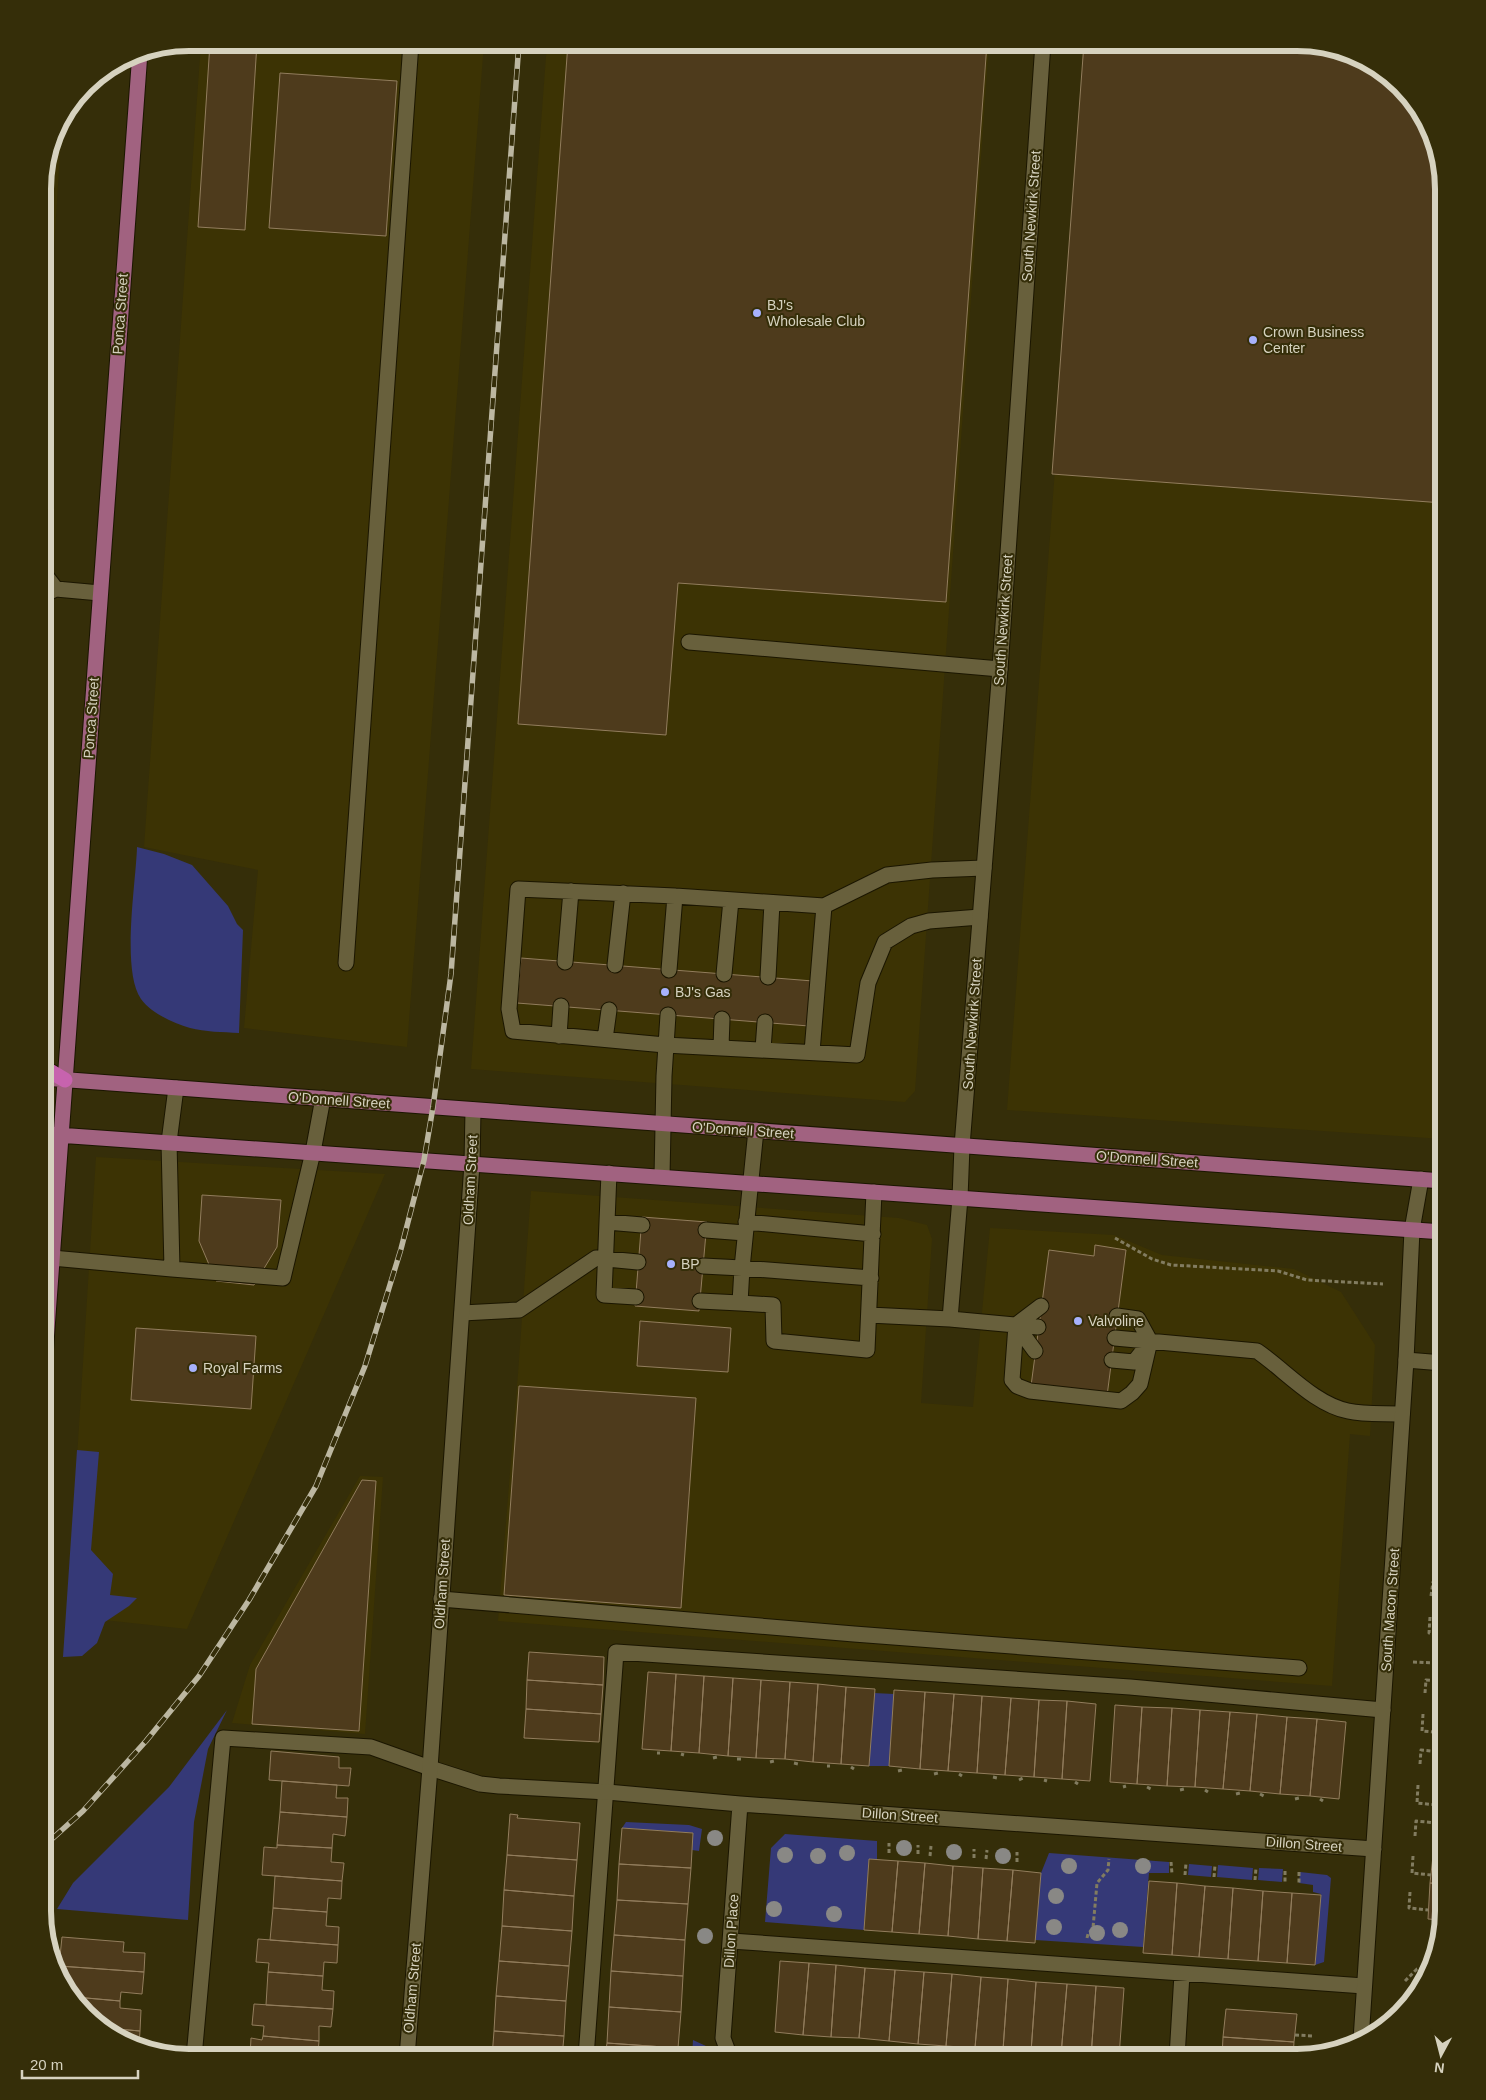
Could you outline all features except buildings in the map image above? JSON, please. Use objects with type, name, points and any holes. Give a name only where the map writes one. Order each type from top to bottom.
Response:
[{"type":"highway","points":[[51,1072],[65,1080]]},
{"type":"main road","name":"Ponca Street","points":[[51,1263],[139,61]]},
{"type":"main road","name":"O'Donnell Street","points":[[51,1079],[1435,1180]]},
{"type":"main road","points":[[51,1134],[1435,1231]]},
{"type":"street","points":[[346,963],[410,52]]},
{"type":"street","name":"South Newkirk Street","points":[[950,1319],[1000,669],[1042,52]]},
{"type":"street","points":[[52,592],[100,593]]},
{"type":"street","points":[[689,642],[1000,669]]},
{"type":"street","points":[[980,917],[929,921],[910,926],[885,942],[868,982],[858,1054],[721,1048],[513,1031],[509,1009],[518,889],[675,896],[824,906],[887,875],[932,870],[984,868]]},
{"type":"street","points":[[565,962],[571,891]]},
{"type":"street","points":[[614,965],[623,894]]},
{"type":"street","points":[[669,970],[675,896]]},
{"type":"street","points":[[724,974],[731,900]]},
{"type":"street","points":[[768,977],[772,903]]},
{"type":"street","points":[[812,1052],[824,906]]},
{"type":"street","points":[[560,1036],[561,1006]]},
{"type":"street","points":[[605,1039],[609,1010]]},
{"type":"street","points":[[662,1177],[662,1124],[668,1015]]},
{"type":"street","points":[[721,1048],[722,1019]]},
{"type":"street","points":[[763,1049],[765,1022]]},
{"type":"street","points":[[172,1268],[169,1142],[176,1088]]},
{"type":"street","points":[[52,1258],[283,1278],[313,1152],[323,1098]]},
{"type":"street","name":"Oldham Street","points":[[408,2048],[430,1768],[462,1313],[472,1164],[473,1110]]},
{"type":"street","points":[[740,1303],[756,1130]]},
{"type":"street","points":[[609,1173],[604,1295],[636,1297]]},
{"type":"street","name":"South Macon Street","points":[[1361,2032],[1406,1360],[1412,1230],[1421,1179]]},
{"type":"street","points":[[700,1301],[773,1306],[774,1341],[867,1350],[874,1192]]},
{"type":"street","points":[[607,1222],[642,1225]]},
{"type":"street","points":[[706,1230],[746,1227],[873,1234]]},
{"type":"street","points":[[462,1313],[519,1310],[596,1258],[638,1262]]},
{"type":"street","points":[[703,1266],[871,1278]]},
{"type":"street","points":[[1041,1306],[1016,1325],[1012,1380],[1017,1386],[1030,1391],[1121,1401],[1132,1393],[1140,1384],[1150,1341],[1138,1318],[1117,1316]]},
{"type":"street","points":[[869,1315],[950,1319],[1038,1327]]},
{"type":"street","points":[[1016,1325],[1035,1351]]},
{"type":"street","points":[[1115,1338],[1257,1351],[1320,1400],[1347,1411],[1402,1414]]},
{"type":"street","points":[[1112,1360],[1134,1362],[1150,1341]]},
{"type":"street","points":[[1406,1360],[1435,1362]]},
{"type":"street","points":[[441,1599],[854,1634],[1299,1668]]},
{"type":"street","points":[[587,2048],[616,1652],[1130,1687],[1383,1710]]},
{"type":"street","name":"Dillon Street","points":[[195,2048],[223,1738],[371,1747],[480,1784],[1374,1849]]},
{"type":"street","name":"Dillon Place","points":[[727,2048],[723,2038],[740,1804]]},
{"type":"street","points":[[730,1941],[1364,1986]]},
{"type":"street","points":[[1178,2049],[1182,1974]]},
{"type":"path","points":[[1115,1238],[1152,1259],[1171,1265],[1278,1271],[1307,1280],[1409,1286]]},
{"type":"path","points":[[1431,1596],[1433,1582],[1435,1582]]},
{"type":"path","points":[[1430,1617],[1429,1633],[1435,1633]]},
{"type":"path","points":[[1408,1662],[1434,1664]]},
{"type":"path","points":[[1425,1694],[1426,1680],[1435,1681]]},
{"type":"path","points":[[1424,1714],[1422,1731],[1435,1732]]},
{"type":"path","points":[[1420,1764],[1421,1750],[1435,1751]]},
{"type":"path","points":[[1418,1785],[1417,1803],[1435,1804]]},
{"type":"path","points":[[1414,1836],[1416,1821],[1435,1823]]},
{"type":"path","points":[[1086,1966],[1088,1934],[1093,1928],[1097,1883],[1108,1870],[1110,1854]]},
{"type":"path","points":[[1413,1856],[1412,1873],[1431,1875]]},
{"type":"path","points":[[1171,1859],[1172,1874]]},
{"type":"path","points":[[1185,1875],[1186,1860]]},
{"type":"path","points":[[1214,1877],[1215,1862]]},
{"type":"path","points":[[1255,1880],[1256,1865]]},
{"type":"path","points":[[1285,1867],[1285,1882]]},
{"type":"path","points":[[1299,1868],[1299,1884]]},
{"type":"path","points":[[1410,1892],[1409,1908],[1428,1910]]},
{"type":"path","points":[[1405,1982],[1417,1969],[1421,1969]]},
{"type":"path","points":[[1295,2035],[1313,2036]]},
{"type":"shaded area","points":[[200,52],[483,52],[407,1047],[244,1028],[258,870],[144,847]]},
{"type":"shaded area","points":[[546,52],[988,52],[915,1091],[905,1102],[471,1069]]},
{"type":"shaded area","points":[[1086,52],[1305,52],[1341,59],[1358,66],[1381,81],[1434,174],[1435,1138],[1007,1110]]},
{"type":"shaded area","points":[[61,140],[52,281],[52,181],[54,163]]},
{"type":"shaded area","points":[[137,847],[164,854],[192,865],[228,906],[237,924],[243,930],[239,1033],[214,1032],[183,1026],[156,1013],[141,999],[135,986],[131,948]]},
{"type":"shaded area","points":[[96,1157],[385,1174],[187,1629],[67,1616]]},
{"type":"shaded area","points":[[531,1191],[899,1218],[927,1225],[932,1239],[921,1403],[973,1407],[990,1228],[1114,1235],[1162,1255],[1294,1269],[1341,1292],[1375,1345],[1370,1436],[1350,1434],[1332,1686],[498,1621]]},
{"type":"shaded area","points":[[77,1450],[99,1452],[91,1550],[113,1574],[110,1595],[137,1598],[129,1606],[105,1622],[97,1643],[82,1656],[63,1657]]},
{"type":"shaded area","points":[[360,1476],[383,1477],[365,1734],[232,1723],[250,1665]]},
{"type":"shaded area","points":[[874,1693],[894,1694],[889,1766],[869,1766]]},
{"type":"shaded area","points":[[227,1710],[208,1749],[194,1822],[188,1920],[57,1909],[73,1883],[169,1787]]},
{"type":"shaded area","points":[[626,1822],[689,1825],[702,1829],[699,1851],[692,1850],[693,1833],[622,1828]]},
{"type":"shaded area","points":[[785,1834],[877,1841],[877,1859],[869,1859],[864,1930],[765,1922],[771,1848]]},
{"type":"shaded area","points":[[1049,1853],[1169,1862],[1169,1873],[1149,1873],[1143,1947],[1035,1940],[1041,1873]]},
{"type":"shaded area","points":[[1189,1864],[1212,1866],[1211,1877],[1188,1875]]},
{"type":"shaded area","points":[[1218,1865],[1253,1868],[1252,1880],[1217,1877]]},
{"type":"shaded area","points":[[1259,1868],[1283,1869],[1282,1882],[1258,1880]]},
{"type":"shaded area","points":[[1300,1872],[1327,1875],[1331,1878],[1324,1962],[1315,1965],[1321,1894],[1313,1892],[1313,1885],[1299,1883]]},
{"type":"shaded area","points":[[693,2040],[706,2046],[707,2048],[693,2048]]},
{"type":"railway","points":[[53,1838],[83,1811],[146,1741],[199,1676],[249,1600],[316,1486],[365,1366],[401,1249],[424,1160],[451,974],[518,52]]},
{"type":"place","name":"BJ's Wholesale Club","points":[[757,313]]},
{"type":"place","name":"Crown Business Center","points":[[1253,340]]},
{"type":"place","name":"BJ's Gas","points":[[665,992]]},
{"type":"place","name":"BP","points":[[671,1264]]},
{"type":"place","name":"Valvoline","points":[[1078,1321]]},
{"type":"place","name":"Royal Farms","points":[[193,1368]]}]
